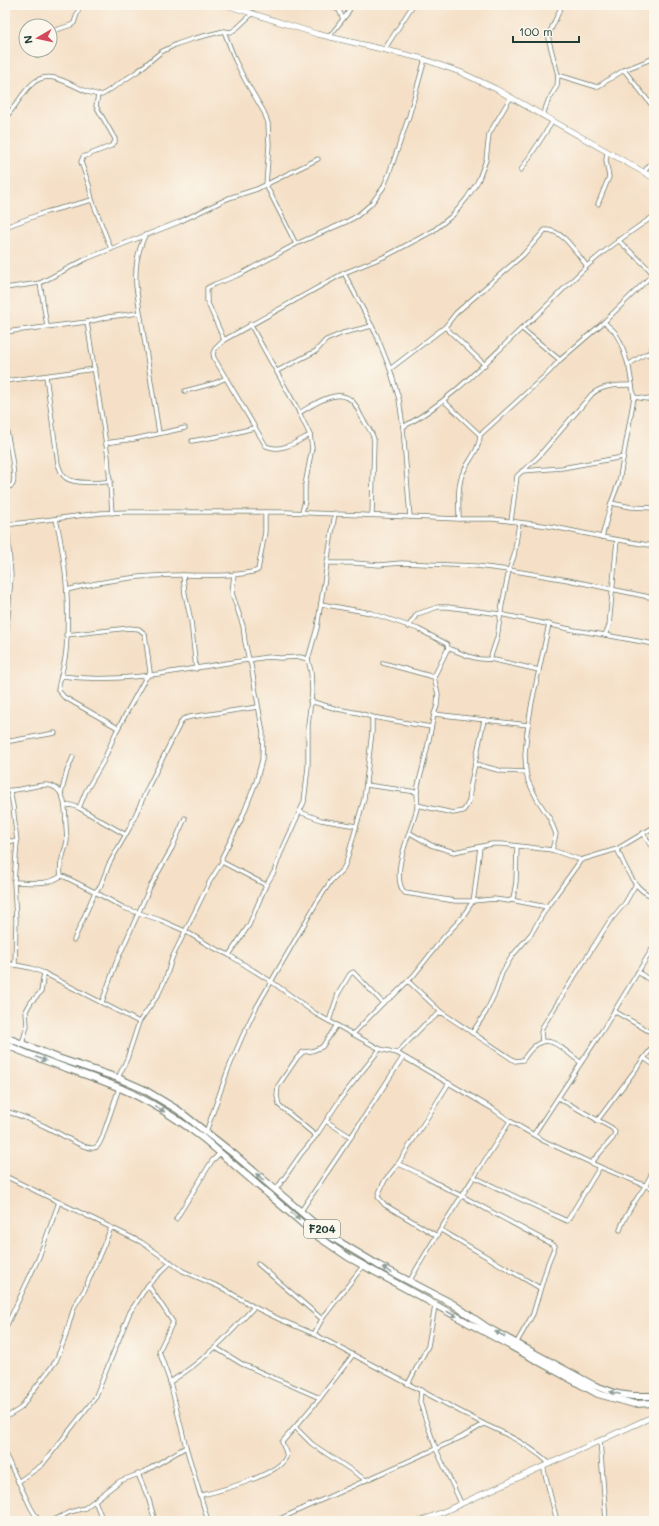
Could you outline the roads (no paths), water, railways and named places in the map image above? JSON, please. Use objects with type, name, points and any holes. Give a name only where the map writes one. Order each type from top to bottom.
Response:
[{"type":"main road","name":"F204","points":[[5,1037],[58,1058],[118,1078],[143,1089],[178,1110],[328,1234],[409,1282],[453,1304],[488,1328],[517,1342],[603,1390],[633,1396],[654,1396]]},
{"type":"main road","name":"F204","points":[[5,1044],[144,1099],[188,1126],[317,1236],[363,1266],[435,1306],[598,1394],[614,1400],[634,1404],[654,1403]]},
{"type":"street","points":[[58,29],[74,23],[80,5]]},
{"type":"street","points":[[226,5],[329,37],[425,59],[474,78],[511,97],[654,178]]},
{"type":"street","points":[[327,5],[339,10],[343,19]]},
{"type":"street","points":[[329,37],[352,5]]},
{"type":"street","points":[[384,50],[413,5]]},
{"type":"street","points":[[543,115],[548,101],[557,86],[558,75],[549,41],[549,34],[562,5]]},
{"type":"street","points":[[646,5],[654,12]]},
{"type":"street","points":[[5,118],[17,101],[32,84],[38,80],[44,78],[55,78],[98,95],[106,93],[138,71],[161,52],[177,44],[224,31],[230,32],[253,14]]},
{"type":"street","points":[[224,31],[235,60],[264,112],[268,123],[269,149],[266,185],[296,244]]},
{"type":"street","points":[[558,75],[597,87],[624,70],[654,58]]},
{"type":"street","points":[[224,340],[208,301],[206,288],[241,274],[296,244],[357,216],[371,204],[386,181],[409,116],[425,59]]},
{"type":"street","points":[[624,70],[654,108]]},
{"type":"street","points":[[98,95],[96,106],[115,138],[115,142],[111,146],[82,159],[81,162],[89,185],[92,200],[111,248]]},
{"type":"street","points":[[310,435],[284,447],[273,449],[266,446],[214,358],[214,353],[218,345],[250,324],[265,318],[274,311],[344,273],[399,250],[433,231],[453,215],[467,198],[478,181],[486,160],[489,134],[511,97]]},
{"type":"street","points":[[521,170],[553,121]]},
{"type":"street","points":[[598,204],[609,177],[606,160],[607,152]]},
{"type":"street","points":[[5,288],[40,283],[88,258],[183,220],[229,198],[266,185],[318,159]]},
{"type":"street","points":[[644,172],[654,159]]},
{"type":"street","points":[[5,227],[46,212],[92,200]]},
{"type":"street","points":[[404,426],[444,401],[485,365],[521,328],[536,316],[587,266],[618,240],[654,216]]},
{"type":"street","points":[[390,369],[445,327],[456,313],[523,255],[545,230],[552,230],[562,236],[587,266]]},
{"type":"street","points":[[145,235],[138,252],[135,272],[139,313],[159,433]]},
{"type":"street","points":[[480,435],[649,279],[652,273],[618,240]]},
{"type":"street","points":[[344,273],[372,326],[390,369],[399,399],[404,426],[410,516]]},
{"type":"street","points":[[40,283],[47,326]]},
{"type":"street","points":[[5,332],[87,322],[108,317],[139,313]]},
{"type":"street","points":[[87,322],[111,481],[112,513]]},
{"type":"street","points":[[602,537],[611,503],[619,482],[634,397],[628,365],[620,341],[614,331],[604,322]]},
{"type":"street","points":[[250,324],[277,371],[310,435],[312,448],[305,485],[305,501],[302,512]]},
{"type":"street","points":[[277,371],[316,351],[326,340],[372,326]]},
{"type":"street","points":[[445,327],[485,365]]},
{"type":"street","points":[[521,328],[560,360]]},
{"type":"street","points":[[628,365],[645,354],[648,354],[654,345]]},
{"type":"street","points":[[648,354],[654,357]]},
{"type":"street","points":[[5,381],[95,369]]},
{"type":"street","points":[[46,376],[58,464],[62,474],[70,480],[93,483],[111,481]]},
{"type":"street","points":[[185,391],[215,383],[226,378]]},
{"type":"street","points":[[511,521],[517,476],[538,457],[598,389],[632,385]]},
{"type":"street","points":[[299,413],[323,400],[332,397],[346,397],[355,404],[373,434],[374,440],[372,515]]},
{"type":"street","points":[[634,397],[654,400]]},
{"type":"street","points":[[444,401],[480,435],[480,441],[466,466],[461,481],[459,519]]},
{"type":"street","points":[[5,422],[14,474],[11,487],[5,488]]},
{"type":"street","points":[[105,443],[134,439],[185,428]]},
{"type":"street","points":[[192,441],[254,428]]},
{"type":"street","points":[[522,471],[562,468],[623,457]]},
{"type":"street","points":[[611,503],[631,507],[654,508]]},
{"type":"street","points":[[5,654],[11,575],[6,525],[112,513],[150,511],[302,512],[459,519],[493,519],[548,526],[654,546]]},
{"type":"street","points":[[67,590],[86,585],[142,577],[234,574],[258,570],[266,532],[264,512]]},
{"type":"street","points":[[229,955],[249,925],[304,802],[310,701],[312,692],[312,681],[308,659],[317,628],[335,514]]},
{"type":"street","points":[[56,519],[61,539],[67,590],[66,652],[58,690],[64,697],[118,728]]},
{"type":"street","points":[[490,659],[497,638],[500,614],[509,570],[514,556],[519,523]]},
{"type":"street","points":[[606,635],[609,626],[611,589],[617,540]]},
{"type":"street","points":[[327,563],[379,565],[401,563],[476,566],[509,570],[654,598]]},
{"type":"street","points":[[118,1078],[127,1059],[139,1022],[158,995],[166,978],[172,958],[210,881],[222,862],[222,857],[241,820],[260,770],[263,733],[251,665],[245,642],[244,626],[232,593],[234,574]]},
{"type":"street","points":[[183,575],[185,594],[191,621],[196,668]]},
{"type":"street","points":[[321,604],[371,613],[408,627],[418,629],[423,633],[440,639],[447,644],[448,648],[468,656],[485,660],[490,659],[539,670]]},
{"type":"street","points":[[408,627],[418,614],[438,607],[448,607],[500,614],[574,630],[654,644]]},
{"type":"street","points":[[548,624],[528,725],[525,755],[528,781],[537,799],[550,819],[556,834],[552,850]]},
{"type":"street","points":[[66,635],[129,628],[139,629],[145,634],[150,672],[118,728],[103,762],[86,791],[79,808]]},
{"type":"street","points":[[448,648],[434,677],[438,694],[437,706],[417,792],[417,805],[410,833],[405,842],[401,858],[401,889],[405,893],[435,898],[473,901],[486,899],[507,902],[511,900],[548,907]]},
{"type":"street","points":[[61,676],[82,679],[103,679],[149,675],[268,657],[300,657],[308,659]]},
{"type":"street","points":[[383,662],[434,677]]},
{"type":"street","points":[[310,701],[372,717],[431,727]]},
{"type":"street","points":[[74,940],[95,892],[100,887],[109,864],[126,835],[149,785],[183,719],[258,707]]},
{"type":"street","points":[[434,714],[528,725]]},
{"type":"street","points":[[206,1132],[217,1099],[242,1037],[256,1008],[317,902],[331,881],[343,869],[364,799],[372,732],[372,717]]},
{"type":"street","points":[[417,805],[453,813],[462,811],[466,807],[469,801],[471,783],[484,720]]},
{"type":"street","points":[[5,742],[55,733]]},
{"type":"street","points":[[61,794],[67,771],[73,757]]},
{"type":"street","points":[[475,764],[502,770],[526,772]]},
{"type":"street","points":[[5,790],[10,791],[46,785],[55,787],[61,794],[65,806],[67,840],[60,871],[61,876]]},
{"type":"street","points":[[366,785],[417,792]]},
{"type":"street","points":[[10,791],[17,842],[14,882],[16,920],[14,965]]},
{"type":"street","points":[[65,806],[71,805],[79,808],[126,835]]},
{"type":"street","points":[[300,812],[321,820],[356,826]]},
{"type":"street","points":[[102,1002],[116,963],[140,913],[150,887],[172,848],[186,818]]},
{"type":"street","points":[[410,833],[431,845],[454,852],[492,844],[502,844],[552,850],[581,860],[618,849],[654,827]]},
{"type":"street","points":[[643,833],[654,851]]},
{"type":"street","points":[[5,840],[17,842]]},
{"type":"street","points":[[511,900],[513,899],[516,882],[518,846]]},
{"type":"street","points":[[353,1034],[383,1003],[408,981],[443,938],[461,919],[473,901],[480,847]]},
{"type":"street","points":[[618,849],[632,879],[643,892],[652,896]]},
{"type":"street","points":[[472,1033],[486,1012],[496,991],[502,973],[512,956],[530,934],[581,860]]},
{"type":"street","points":[[222,862],[266,885]]},
{"type":"street","points":[[14,882],[42,883],[56,880],[61,876]]},
{"type":"street","points":[[61,876],[71,879],[124,908],[185,931],[229,955],[272,982],[316,1014],[380,1049],[397,1053],[493,1109],[544,1141],[600,1167],[654,1189]]},
{"type":"street","points":[[542,1041],[541,1032],[543,1026],[609,922],[625,903],[636,884]]},
{"type":"street","points":[[534,1134],[614,1011],[654,946]]},
{"type":"street","points":[[5,963],[44,973],[139,1022]]},
{"type":"street","points":[[329,1021],[338,994],[350,974],[353,972],[383,1003]]},
{"type":"street","points":[[638,972],[654,983]]},
{"type":"street","points":[[22,1044],[27,1026],[26,1011],[31,1002],[41,992],[44,973]]},
{"type":"street","points":[[408,981],[441,1012],[515,1061],[523,1060],[534,1045],[542,1041],[548,1041],[556,1044],[580,1062]]},
{"type":"street","points":[[614,1011],[654,1034]]},
{"type":"street","points":[[397,1053],[424,1025],[441,1012]]},
{"type":"street","points":[[316,1136],[279,1105],[277,1096],[278,1086],[297,1058],[303,1052],[312,1051],[322,1047],[337,1025]]},
{"type":"street","points":[[597,1121],[654,1045]]},
{"type":"street","points":[[276,1191],[300,1154],[316,1136],[341,1098],[380,1049]]},
{"type":"street","points":[[301,1211],[403,1057]]},
{"type":"street","points":[[644,1058],[654,1065]]},
{"type":"street","points":[[436,1236],[385,1205],[378,1197],[378,1193],[449,1083]]},
{"type":"street","points":[[5,1110],[46,1127],[82,1145],[94,1148],[98,1145],[102,1138],[119,1088]]},
{"type":"street","points":[[558,1098],[612,1128],[615,1132],[613,1138],[591,1163]]},
{"type":"street","points":[[326,1121],[351,1137]]},
{"type":"street","points":[[409,1282],[436,1236],[510,1121]]},
{"type":"street","points":[[176,1219],[212,1161],[220,1153]]},
{"type":"street","points":[[398,1164],[410,1168],[556,1246],[548,1263],[533,1314],[517,1342]]},
{"type":"street","points":[[474,1177],[563,1221],[567,1221],[600,1167]]},
{"type":"street","points":[[620,1230],[623,1220],[654,1169]]},
{"type":"street","points":[[5,1176],[141,1242],[183,1270],[224,1289],[254,1307],[314,1334],[484,1424],[503,1432],[542,1456],[549,1463]]},
{"type":"street","points":[[5,1330],[38,1257],[59,1202]]},
{"type":"street","points":[[5,1418],[21,1408],[56,1361],[65,1338],[74,1307],[85,1289],[111,1228]]},
{"type":"street","points":[[441,1230],[540,1288]]},
{"type":"street","points":[[18,1482],[42,1465],[95,1398],[130,1312],[148,1285],[171,1262]]},
{"type":"street","points":[[258,1264],[322,1319]]},
{"type":"street","points":[[314,1334],[322,1319],[363,1266]]},
{"type":"street","points":[[148,1285],[173,1322],[159,1348],[170,1382],[186,1447],[202,1495],[204,1510],[208,1521]]},
{"type":"street","points":[[408,1384],[428,1346],[435,1306]]},
{"type":"street","points":[[170,1382],[202,1360],[216,1348],[254,1307]]},
{"type":"street","points":[[216,1348],[242,1364],[320,1398]]},
{"type":"street","points":[[202,1495],[234,1486],[278,1467],[286,1458],[282,1442],[320,1398],[353,1355]]},
{"type":"street","points":[[421,1390],[421,1408],[436,1449],[461,1503]]},
{"type":"street","points":[[422,1520],[654,1416]]},
{"type":"street","points":[[275,1521],[462,1437],[484,1424]]},
{"type":"street","points":[[295,1427],[317,1447],[366,1480]]},
{"type":"street","points":[[600,1440],[606,1521]]},
{"type":"street","points":[[52,1521],[70,1512],[85,1508],[120,1481],[138,1474],[186,1447]]},
{"type":"street","points":[[5,1454],[39,1521]]},
{"type":"street","points":[[543,1466],[557,1521]]},
{"type":"street","points":[[138,1474],[149,1500],[155,1521]]},
{"type":"street","points":[[95,1501],[103,1521]]}]
